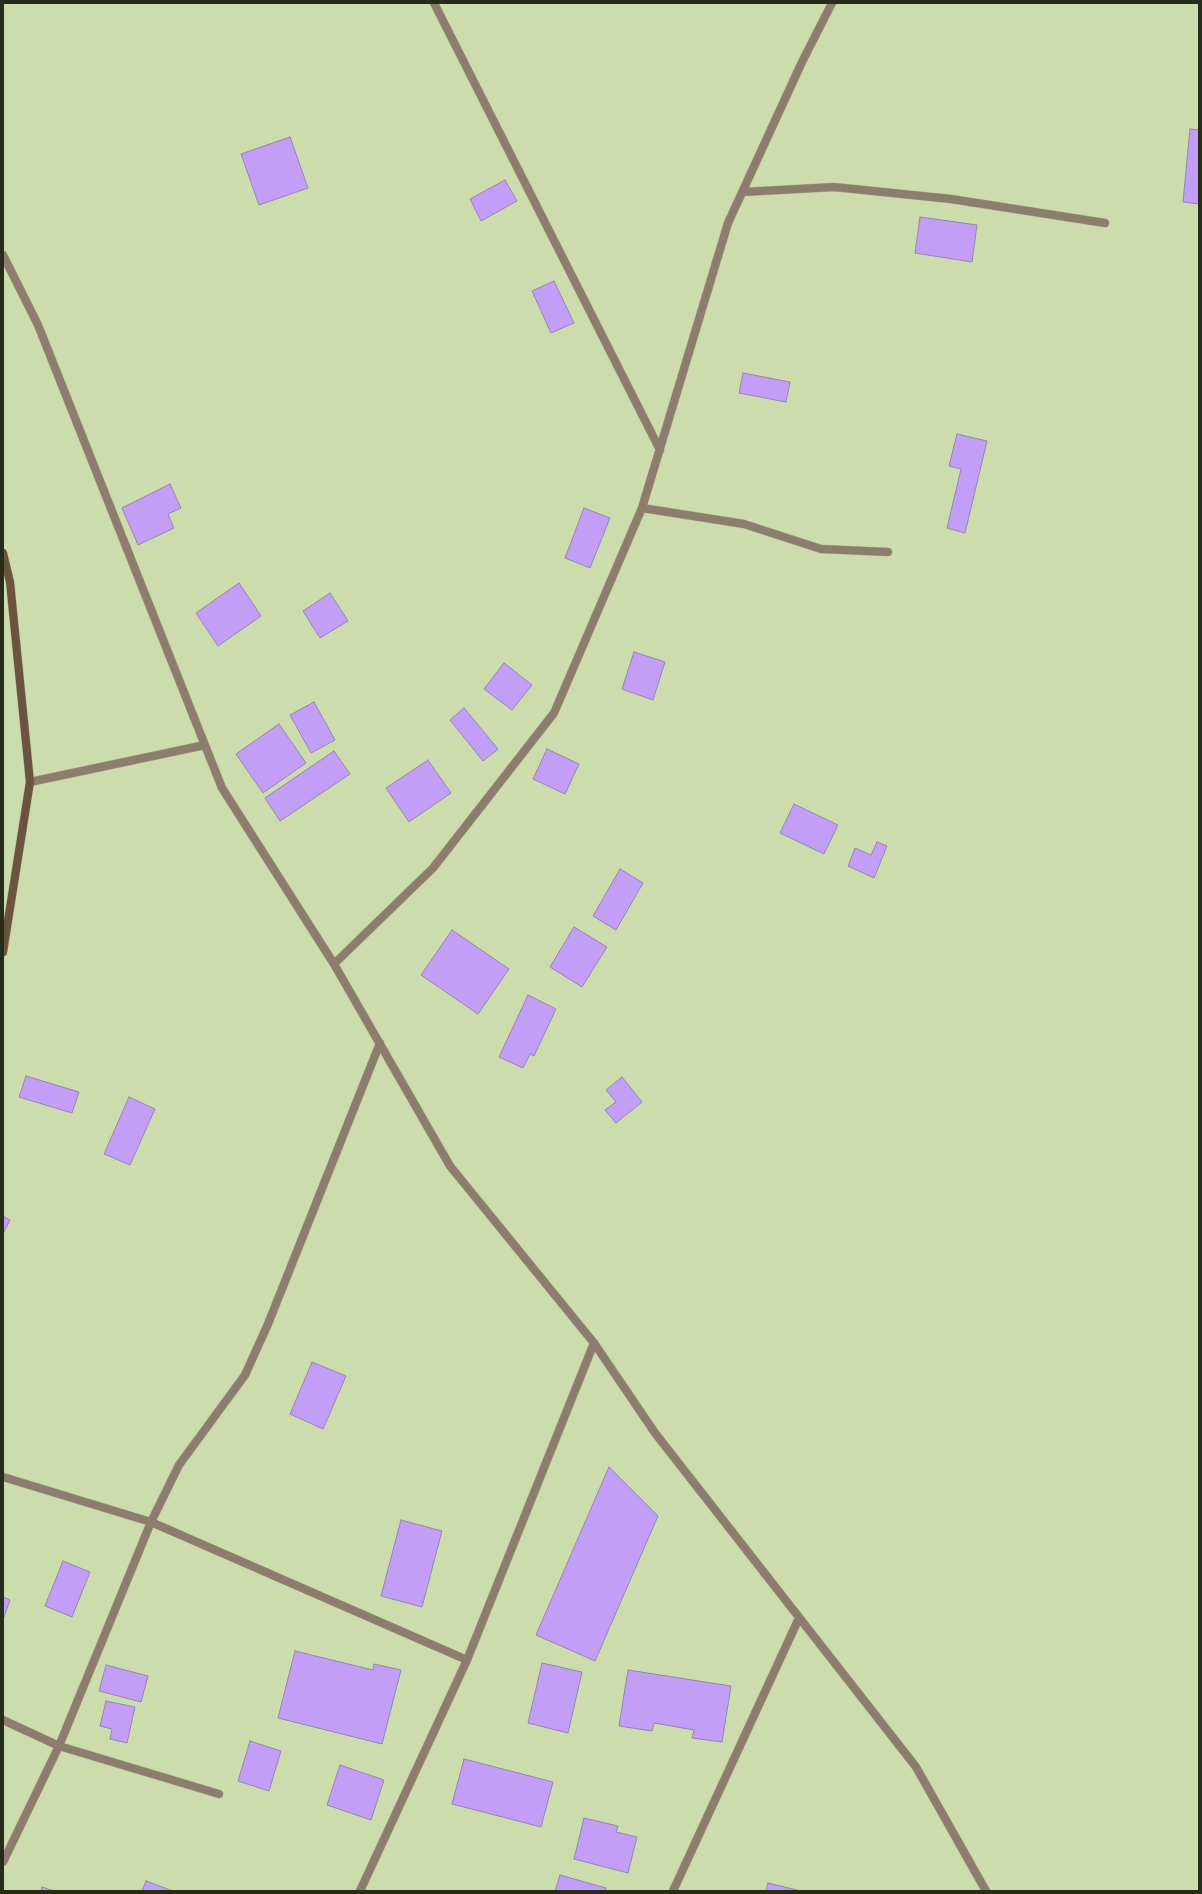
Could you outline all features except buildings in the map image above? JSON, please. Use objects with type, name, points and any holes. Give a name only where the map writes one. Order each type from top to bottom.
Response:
[{"type":"main road","points":[[3,553],[10,582],[30,782],[3,952]]},
{"type":"street","points":[[434,3],[660,450]]},
{"type":"street","points":[[334,964],[433,868],[554,713],[642,508],[728,223],[802,62],[832,3]]},
{"type":"street","points":[[743,192],[834,187],[951,199],[1105,223]]},
{"type":"street","points":[[3,255],[38,325],[222,788],[334,964],[450,1166],[594,1343],[655,1433],[916,1768],[986,1891]]},
{"type":"street","points":[[642,508],[744,524],[821,549],[888,552]]},
{"type":"street","points":[[30,782],[205,745]]},
{"type":"street","points":[[3,1862],[59,1746],[151,1522],[179,1465],[245,1375],[271,1317],[380,1043]]},
{"type":"street","points":[[360,1891],[467,1660],[594,1343]]},
{"type":"street","points":[[3,1477],[151,1522],[467,1660]]},
{"type":"street","points":[[673,1891],[799,1618]]},
{"type":"street","points":[[3,1720],[59,1746],[219,1794]]}]
